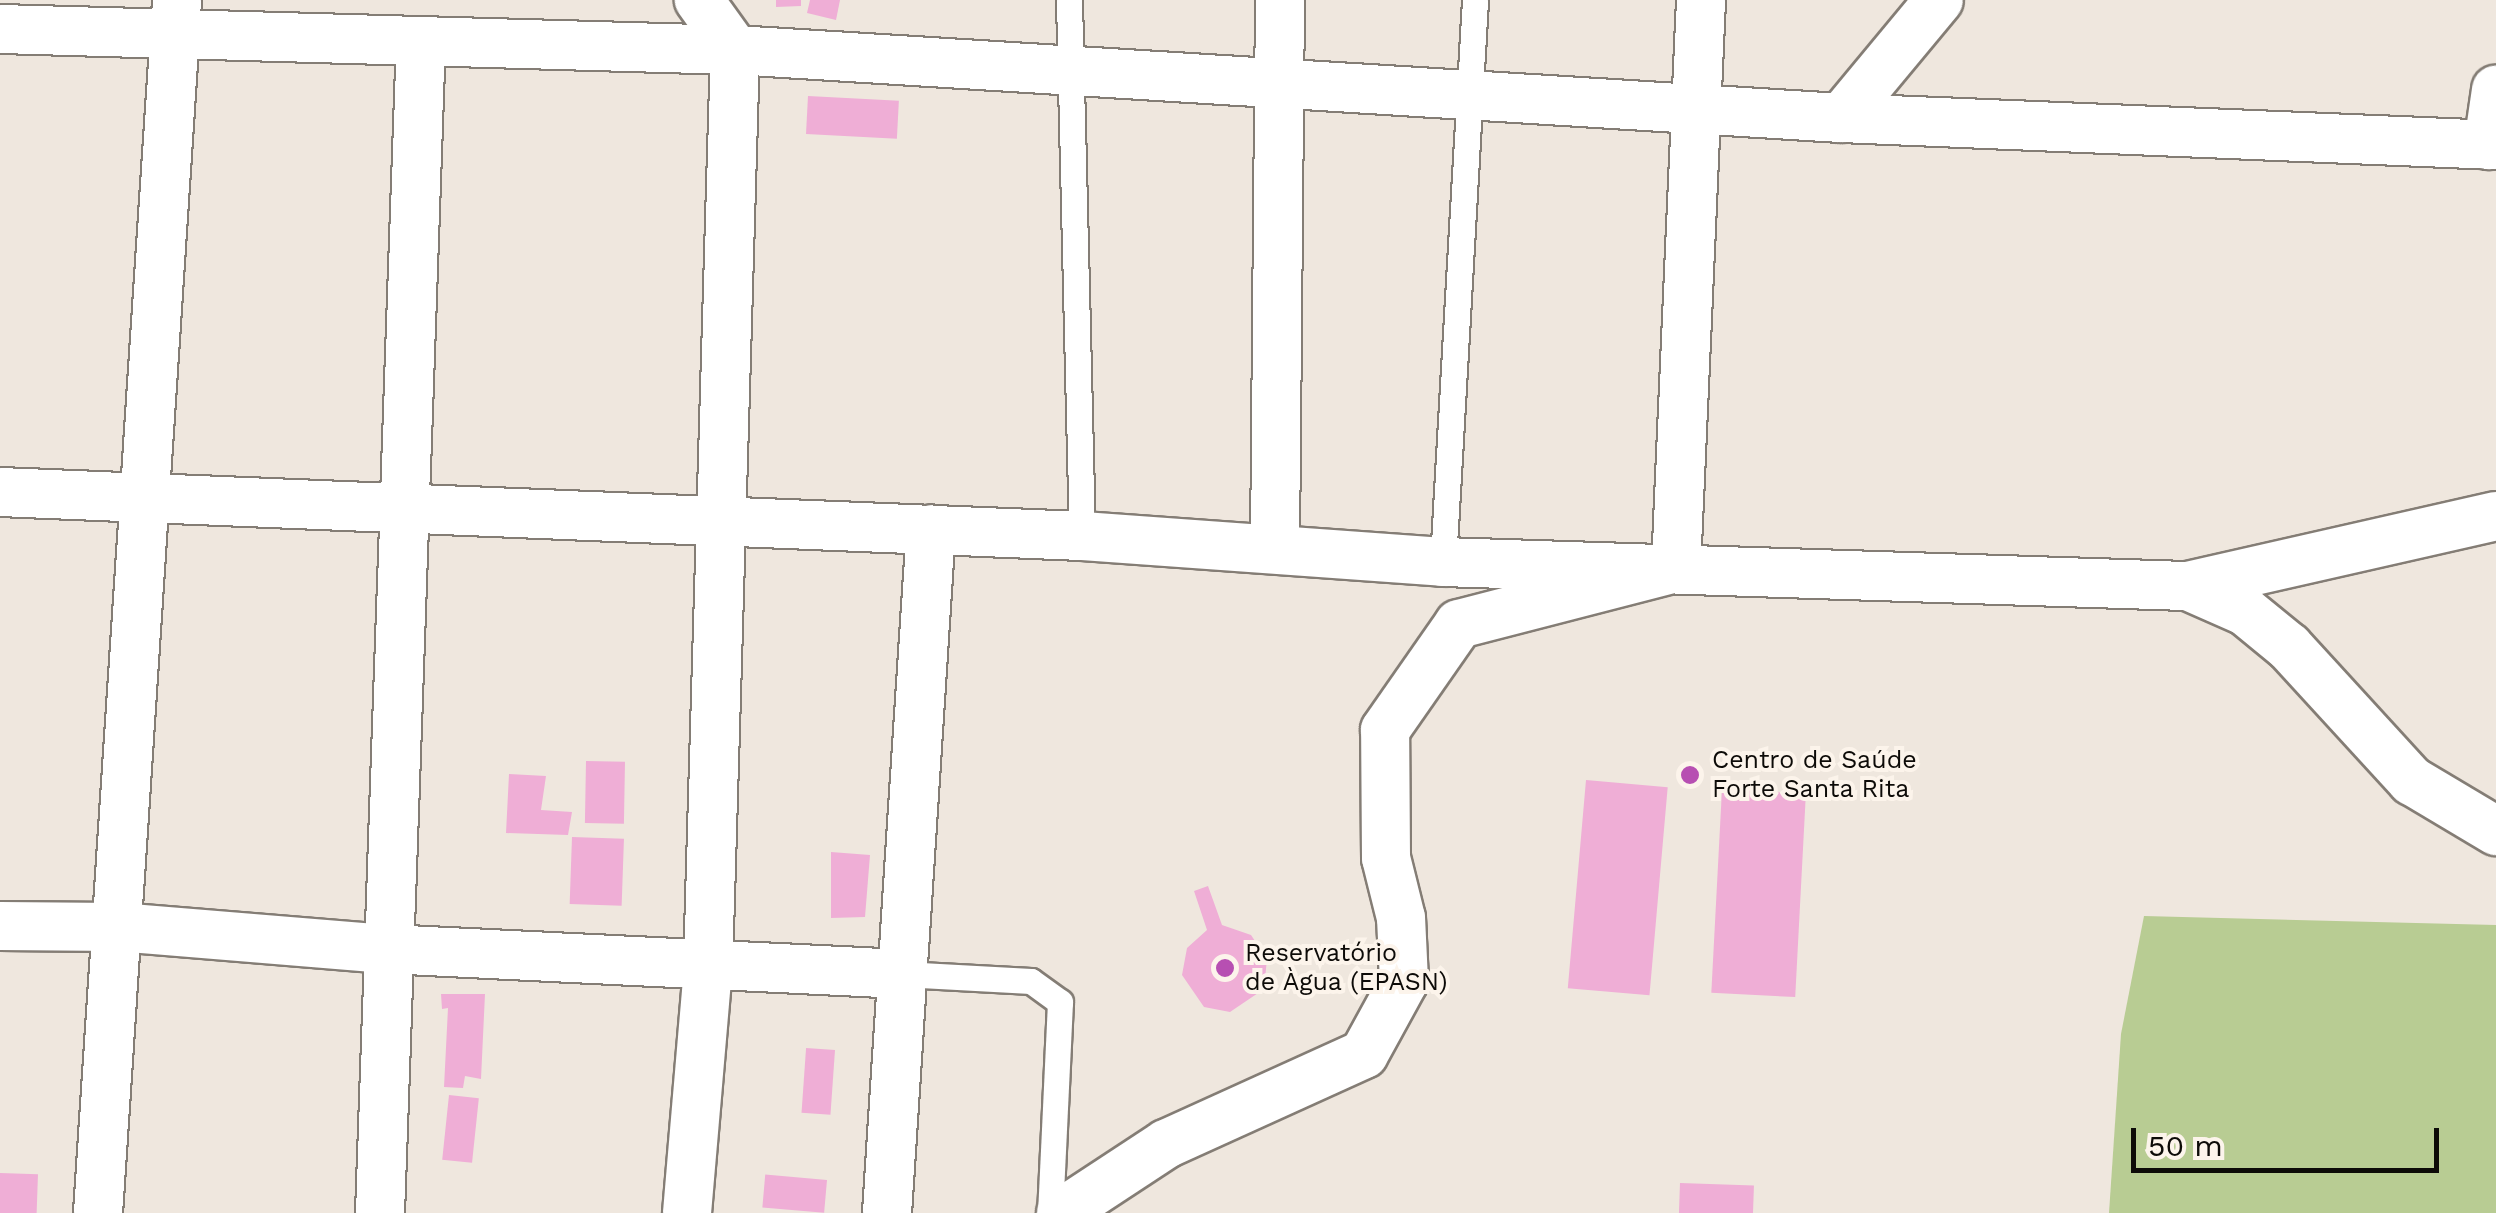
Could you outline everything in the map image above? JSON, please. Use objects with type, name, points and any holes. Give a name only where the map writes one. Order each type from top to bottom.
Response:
[{"type":"street","points":[[687,1213],[708,966],[735,50],[699,0]]},
{"type":"street","points":[[1275,547],[1280,0]]},
{"type":"street","points":[[1676,568],[1701,0]]},
{"type":"street","points":[[1841,118],[1939,0]]},
{"type":"street","points":[[98,1213],[177,17]]},
{"type":"street","points":[[0,30],[177,17],[421,41],[735,50],[1841,118],[2492,145],[2496,90]]},
{"type":"street","points":[[380,1213],[400,508],[421,41]]},
{"type":"street","points":[[0,492],[1082,536],[1443,562],[2188,586],[2496,516]]},
{"type":"street","points":[[887,1213],[931,530]]},
{"type":"street","points":[[1061,1213],[1166,1144],[1364,1054],[1404,981],[1401,918],[1386,858],[1385,730],[1459,624],[1676,568]]},
{"type":"street","points":[[2188,586],[2245,611],[2289,646],[2412,781],[2496,832]]},
{"type":"street","points":[[0,926],[118,927],[386,948],[902,974]]},
{"type":"lane","points":[[1069,0],[1082,536]]},
{"type":"lane","points":[[1443,562],[1475,0]]},
{"type":"lane","points":[[902,974],[1031,981],[1060,1002],[1050,1213]]},
{"type":"green space","points":[[2144,916],[2496,925],[2496,1213],[2109,1213],[2121,1034]]},
{"type":"building","points":[[776,0],[801,0],[801,6],[776,7]]},
{"type":"building","points":[[810,0],[840,0],[836,20],[807,13]]},
{"type":"building","points":[[808,96],[899,101],[897,139],[806,134]]},
{"type":"building","points":[[586,761],[625,762],[624,824],[585,823]]},
{"type":"building","points":[[509,774],[546,776],[541,810],[572,812],[568,835],[506,833]]},
{"type":"building","points":[[1586,780],[1668,787],[1649,995],[1568,988]]},
{"type":"building","points":[[1722,789],[1806,793],[1795,997],[1711,993]]},
{"type":"building","points":[[572,837],[624,839],[622,906],[570,904]]},
{"type":"building","points":[[831,852],[870,855],[865,917],[831,918]]},
{"type":"building","name":"Reservatório de Àgua (EPASN)","points":[[1208,886],[1222,925],[1251,935],[1267,959],[1264,989],[1230,1012],[1204,1007],[1182,975],[1187,948],[1207,930],[1194,891]]},
{"type":"building","points":[[441,994],[485,994],[481,1079],[465,1076],[463,1088],[444,1087],[448,1008],[442,1009]]},
{"type":"building","points":[[806,1048],[835,1050],[830,1115],[802,1113]]},
{"type":"building","points":[[449,1095],[479,1098],[472,1163],[442,1160]]},
{"type":"building","points":[[0,1173],[38,1174],[37,1213],[0,1213]]},
{"type":"building","points":[[765,1175],[827,1180],[824,1213],[762,1207]]},
{"type":"building","points":[[1680,1183],[1754,1186],[1753,1213],[1679,1213]]},
{"type":"place","name":"Centro de Saúde Forte Santa Rita","points":[[1690,775]]},
{"type":"place","name":"Reservatório de Àgua (EPASN)","points":[[1225,968]]}]
